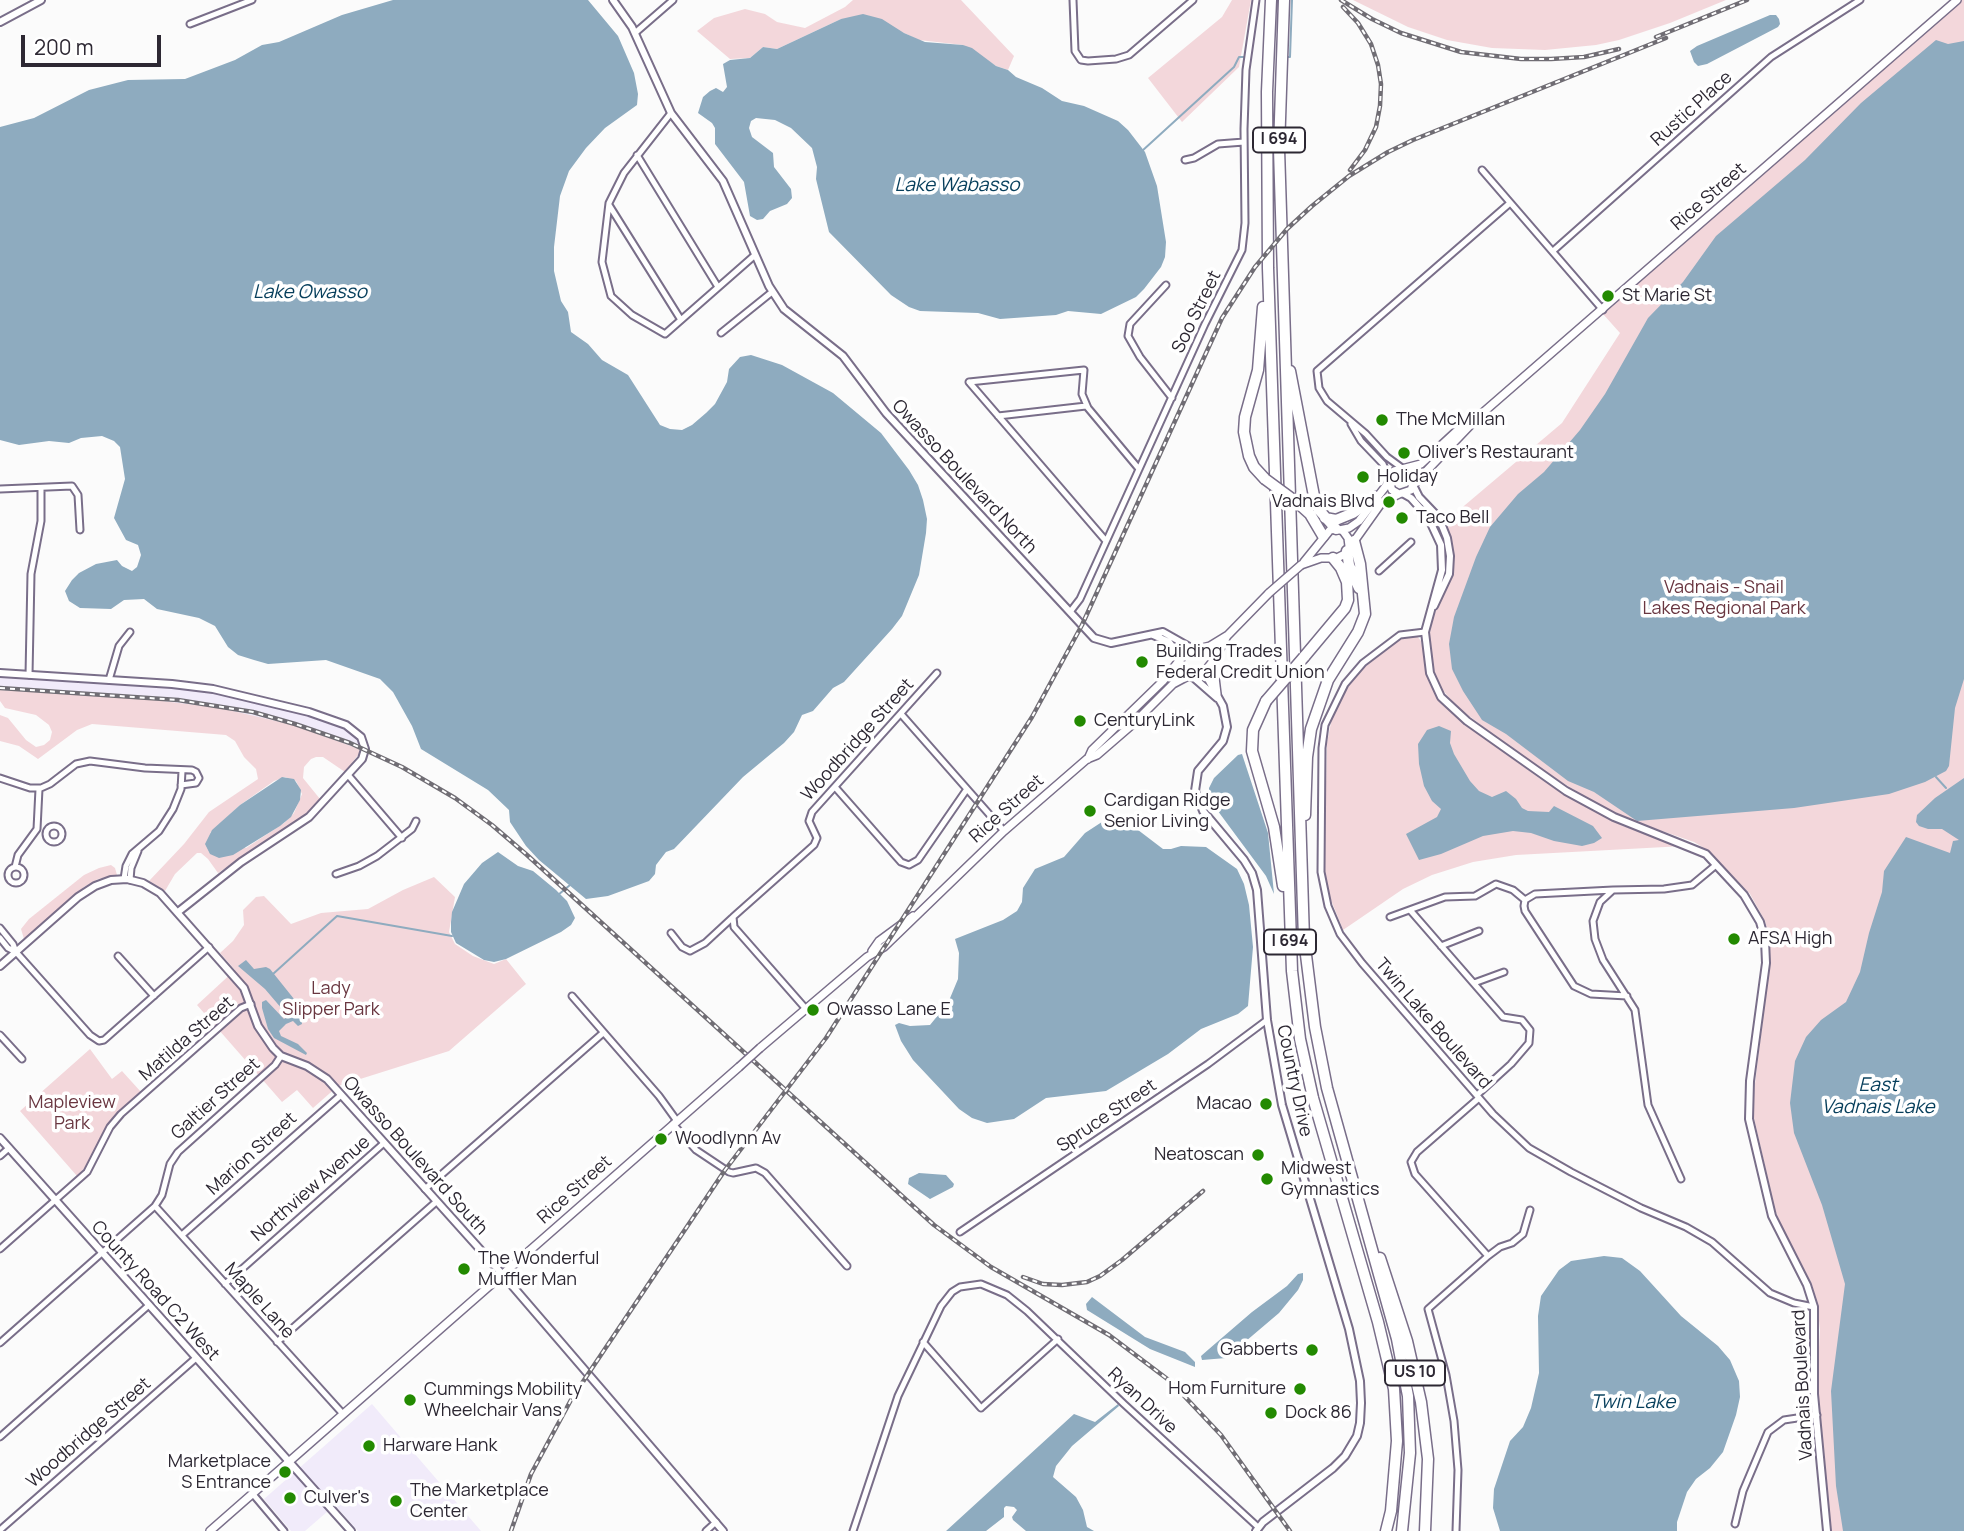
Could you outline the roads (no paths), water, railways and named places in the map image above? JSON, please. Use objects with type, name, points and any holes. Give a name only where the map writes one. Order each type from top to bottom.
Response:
[{"type":"highway","name":"I 694","points":[[1271,0],[1267,105],[1268,268],[1292,971],[1300,1039],[1312,1098],[1378,1322],[1394,1389],[1397,1441],[1391,1511],[1386,1531]]},
{"type":"highway","name":"I 694","points":[[1284,0],[1279,149],[1304,939],[1321,1058],[1335,1118],[1397,1339],[1408,1396],[1410,1453],[1402,1531]]},
{"type":"highway","points":[[1268,268],[1258,370],[1244,423],[1249,456],[1254,467],[1265,479],[1312,517],[1322,538]]},
{"type":"highway","points":[[1284,342],[1314,496],[1319,510],[1338,529]]},
{"type":"highway","points":[[1325,517],[1336,520],[1353,513],[1376,497]]},
{"type":"highway","points":[[1301,893],[1309,738],[1323,692],[1358,632],[1365,608],[1360,561],[1350,546]]},
{"type":"highway","points":[[1292,971],[1277,842],[1252,751],[1253,730],[1266,701],[1338,618],[1348,600],[1347,582],[1341,568],[1331,557]]},
{"type":"highway","name":"US 10","points":[[1366,1222],[1407,1341],[1421,1402],[1429,1459],[1425,1531]]},
{"type":"main road","name":"Rice Street","points":[[1414,485],[1479,415],[1604,310],[1957,0]]},
{"type":"main road","name":"Rice Street","points":[[1404,468],[1421,464],[1463,425],[1479,415]]},
{"type":"main road","points":[[1227,635],[1201,676],[1190,677],[1182,670],[1180,660],[1186,652],[1210,646],[1227,635],[1301,565],[1322,538],[1338,529],[1349,528],[1359,521],[1394,471],[1404,468],[1413,474],[1414,485],[1382,502],[1342,556],[1301,565]]},
{"type":"main road","points":[[1389,480],[1392,490],[1401,494]]},
{"type":"main road","points":[[1338,529],[1348,538],[1350,546]]},
{"type":"main road","points":[[1322,538],[1322,550],[1331,557]]},
{"type":"main road","points":[[1195,649],[1205,654],[1218,696]]},
{"type":"main road","name":"Rice Street","points":[[210,1531],[867,957],[887,935],[918,912],[1004,831],[1087,759],[1180,660]]},
{"type":"main road","name":"Rice Street","points":[[1087,759],[1097,755],[1124,732],[1173,684],[1190,677]]},
{"type":"street","points":[[0,22],[41,0]]},
{"type":"street","points":[[190,24],[251,0]]},
{"type":"street","name":"Owasso Boulevard North","points":[[613,0],[635,33],[671,113],[723,181],[772,292],[784,309],[833,346],[886,413],[1089,633],[1100,641],[1116,643],[1165,632],[1195,649]]},
{"type":"street","points":[[635,33],[673,0]]},
{"type":"street","points":[[1073,0],[1075,51],[1081,60],[1088,61],[1129,55],[1193,0]]},
{"type":"street","name":"Soo Street","points":[[1070,612],[1080,599],[1241,250],[1245,230],[1246,70],[1256,0]]},
{"type":"street","name":"Rustic Place","points":[[1553,251],[1771,57],[1860,0]]},
{"type":"street","points":[[671,113],[624,173],[609,205],[602,262],[611,296],[632,315],[665,334],[755,255]]},
{"type":"street","points":[[1185,160],[1194,158],[1217,144],[1244,142]]},
{"type":"street","points":[[637,155],[718,287]]},
{"type":"street","points":[[1482,170],[1604,310]]},
{"type":"street","points":[[1404,468],[1387,457],[1322,393],[1316,376],[1319,368],[1510,203]]},
{"type":"street","points":[[609,205],[681,320]]},
{"type":"street","points":[[1166,285],[1130,324],[1128,336],[1140,357],[1172,398]]},
{"type":"street","points":[[721,333],[772,292]]},
{"type":"street","points":[[1106,541],[969,382],[1084,370],[1082,388],[1086,406],[1139,469]]},
{"type":"street","points":[[998,416],[1086,406]]},
{"type":"street","points":[[1347,418],[1361,441],[1383,464],[1389,480]]},
{"type":"street","points":[[0,489],[41,489],[65,485],[75,488],[78,495],[80,530]]},
{"type":"street","points":[[1414,485],[1419,496],[1439,518],[1445,544]]},
{"type":"street","points":[[29,675],[31,574],[41,521],[41,489]]},
{"type":"street","points":[[1401,494],[1426,514],[1445,544]]},
{"type":"street","points":[[1378,570],[1411,542]]},
{"type":"street","name":"Vadnais Boulevard","points":[[1445,544],[1442,570],[1425,632],[1430,673],[1441,697],[1461,716],[1517,758],[1592,806],[1706,854],[1751,905],[1760,922],[1765,940],[1766,962],[1750,1081],[1749,1119],[1772,1216],[1807,1285],[1814,1307],[1813,1364],[1827,1531]]},
{"type":"street","points":[[109,680],[119,646],[130,632]]},
{"type":"street","name":"Twin Lake Boulevard","points":[[1425,632],[1399,635],[1370,657],[1345,684],[1329,714],[1322,748],[1321,872],[1328,905],[1348,945],[1504,1126],[1532,1150],[1712,1242],[1770,1293],[1794,1303],[1814,1307]]},
{"type":"street","points":[[1153,635],[1170,642],[1180,660]]},
{"type":"street","points":[[0,673],[205,688],[285,705],[351,728],[361,737],[365,749],[362,759],[299,825],[246,858],[178,912]]},
{"type":"street","name":"Woodbridge Street","points":[[671,933],[682,947],[690,951],[705,943],[814,845],[817,838],[809,821],[810,816],[937,673]]},
{"type":"street","points":[[1190,677],[1218,696]]},
{"type":"street","name":"Country Drive","points":[[1218,696],[1227,720],[1226,734],[1219,747],[1198,771],[1195,790],[1203,811],[1238,851],[1252,873],[1259,913],[1267,1020],[1283,1107],[1354,1351],[1361,1403],[1357,1436],[1345,1456],[1257,1529]]},
{"type":"street","points":[[901,713],[1004,831]]},
{"type":"street","points":[[0,778],[39,789],[50,785],[76,764],[85,761],[194,770],[198,779],[193,785],[181,785]]},
{"type":"street","points":[[0,966],[88,889],[103,882],[127,880],[138,851],[166,822],[177,803],[182,771]]},
{"type":"street","points":[[348,775],[402,838]]},
{"type":"street","points":[[835,788],[901,862],[909,865],[918,860],[967,789]]},
{"type":"street","points":[[15,867],[18,855],[37,829],[39,789]]},
{"type":"street","points":[[336,873],[369,862],[412,830],[416,821]]},
{"type":"street","points":[[37,829],[46,831]]},
{"type":"street","points":[[1525,900],[1535,894],[1664,889],[1692,885],[1716,865]]},
{"type":"street","name":"Owasso Boulevard South","points":[[127,880],[143,883],[158,891],[178,912],[244,988],[264,1037],[281,1056],[318,1073],[341,1095],[503,1275],[723,1531]]},
{"type":"street","points":[[1390,916],[1445,897],[1475,897],[1496,884],[1513,890],[1525,900]]},
{"type":"street","points":[[1613,890],[1596,908],[1592,928],[1603,960],[1635,1010],[1648,1105],[1681,1179]]},
{"type":"street","points":[[1525,900],[1525,911],[1574,986],[1591,994],[1627,996]]},
{"type":"street","points":[[1410,910],[1503,1017],[1522,1020],[1531,1035],[1529,1043],[1511,1064],[1417,1152],[1411,1167],[1488,1256]]},
{"type":"street","points":[[733,919],[734,927],[806,1009]]},
{"type":"street","points":[[0,929],[13,944],[16,952],[90,1035],[99,1041],[104,1040],[209,947]]},
{"type":"street","points":[[1441,946],[1479,931]]},
{"type":"street","points":[[0,938],[8,948],[16,952]]},
{"type":"street","points":[[118,956],[153,996]]},
{"type":"street","points":[[1474,983],[1504,972]]},
{"type":"street","points":[[572,996],[659,1096],[696,1150],[729,1172],[756,1168],[765,1173],[847,1266]]},
{"type":"street","name":"Matilda Street","points":[[0,1250],[87,1172],[110,1127],[121,1114],[241,1008],[251,1004]]},
{"type":"street","name":"Spruce Street","points":[[960,1232],[1208,1064],[1267,1020]]},
{"type":"street","points":[[425,1189],[603,1033]]},
{"type":"street","points":[[0,1035],[22,1059]]},
{"type":"street","name":"Galtier Street","points":[[0,1343],[155,1206],[162,1195],[170,1164],[178,1152],[275,1065],[281,1056]]},
{"type":"street","name":"Marion Street","points":[[182,1235],[341,1095]]},
{"type":"street","name":"County Road C2 West","points":[[0,1138],[351,1531]]},
{"type":"street","name":"Northview Avenue","points":[[225,1284],[384,1143]]},
{"type":"street","points":[[0,1156],[9,1148]]},
{"type":"street","points":[[277,1342],[436,1202]]},
{"type":"street","name":"Maple Lane","points":[[155,1206],[343,1414]]},
{"type":"street","points":[[1456,1531],[1458,1470],[1454,1421],[1446,1375],[1428,1309],[1488,1256],[1500,1247],[1512,1244],[1523,1234],[1531,1210]]},
{"type":"street","name":"Ryan Drive","points":[[923,1342],[940,1306],[960,1287],[981,1284],[1007,1295],[1058,1339],[1257,1529]]},
{"type":"street","points":[[0,1437],[149,1305]]},
{"type":"street","points":[[853,1531],[898,1396],[923,1342],[981,1408],[1058,1339]]},
{"type":"street","name":"Woodbridge Street","points":[[0,1530],[196,1358]]},
{"type":"street","points":[[1735,1524],[1743,1491],[1768,1433],[1784,1420],[1817,1415]]},
{"type":"street","points":[[252,1493],[284,1531]]},
{"type":"street","points":[[706,1531],[716,1522]]},
{"type":"water","name":"Lake Owasso","points":[[393,0],[588,0],[618,36],[634,73],[638,94],[637,105],[605,128],[586,148],[569,171],[560,196],[554,271],[561,301],[568,312],[571,332],[588,344],[602,360],[628,375],[660,425],[670,429],[682,430],[692,425],[715,404],[727,382],[729,369],[740,357],[751,355],[782,365],[833,393],[881,433],[909,470],[923,500],[927,519],[919,575],[902,616],[892,629],[844,682],[833,688],[813,711],[802,715],[794,732],[784,743],[743,777],[674,849],[666,852],[649,881],[608,896],[586,899],[526,846],[510,822],[509,810],[488,790],[421,749],[393,692],[380,679],[326,660],[268,664],[238,655],[228,647],[215,626],[199,618],[157,609],[144,599],[124,600],[111,609],[80,608],[69,601],[65,591],[79,573],[96,564],[117,560],[132,571],[137,567],[141,555],[138,545],[126,540],[114,518],[125,479],[120,447],[102,436],[81,438],[69,443],[49,441],[19,445],[0,440],[0,127],[34,118],[89,90],[128,80],[185,79],[235,60],[262,45],[279,42],[342,15]]},
{"type":"water","name":"Lake Wabasso","points":[[863,14],[882,19],[925,42],[972,48],[1016,77],[1042,88],[1062,101],[1084,106],[1118,121],[1128,130],[1145,152],[1157,186],[1166,242],[1161,267],[1136,297],[1101,314],[1068,311],[1056,315],[1000,319],[978,313],[920,311],[909,307],[891,295],[829,232],[816,179],[817,167],[812,148],[791,128],[775,120],[756,118],[751,121],[749,128],[752,137],[773,153],[774,167],[791,189],[792,198],[787,204],[770,211],[763,219],[757,220],[750,216],[744,182],[715,144],[715,128],[712,123],[698,113],[703,97],[716,88],[723,92],[727,87],[723,64],[730,60],[750,58],[763,47],[777,49],[841,19]]},
{"type":"water","points":[[1770,15],[1776,15],[1779,19],[1778,27],[1707,64],[1698,66],[1694,62],[1690,51],[1697,46]]},
{"type":"water","name":"Vadnais - Snail Lakes Regional Park","points":[[1936,40],[1948,44],[1964,41],[1964,679],[1955,708],[1949,766],[1946,771],[1925,782],[1889,794],[1794,808],[1637,821],[1594,792],[1568,781],[1506,734],[1482,720],[1463,691],[1452,669],[1449,644],[1454,617],[1476,557],[1490,527],[1518,494],[1544,472],[1580,430],[1605,394],[1648,318],[1683,282],[1716,236],[1805,160],[1861,103]]},
{"type":"water","points":[[1439,726],[1451,731],[1450,743],[1454,754],[1479,791],[1492,797],[1506,791],[1528,811],[1549,812],[1554,806],[1593,826],[1602,838],[1582,846],[1513,831],[1483,836],[1441,854],[1419,860],[1406,834],[1437,817],[1441,809],[1432,801],[1424,786],[1418,744],[1427,730]]},
{"type":"water","points":[[1242,754],[1268,833],[1274,894],[1266,876],[1209,799],[1209,788],[1214,778]]},
{"type":"water","points":[[282,777],[294,779],[301,790],[300,800],[291,817],[233,855],[219,858],[210,854],[205,844],[212,830],[240,805]]},
{"type":"water","name":"East Vadnais Lake","points":[[1964,778],[1964,1531],[1843,1531],[1836,1486],[1831,1391],[1845,1284],[1822,1205],[1794,1133],[1790,1103],[1795,1061],[1806,1037],[1821,1020],[1846,1002],[1860,972],[1882,892],[1884,871],[1906,837],[1950,853],[1953,841],[1959,840],[1942,829],[1928,829],[1916,822],[1917,815],[1935,798]]},
{"type":"water","points":[[1121,817],[1163,849],[1181,846],[1206,847],[1237,869],[1249,905],[1253,947],[1248,1006],[1238,1014],[1201,1029],[1168,1054],[1106,1091],[1046,1098],[1014,1119],[987,1123],[972,1118],[959,1109],[913,1060],[895,1025],[930,1025],[948,1003],[958,979],[959,953],[955,939],[1003,920],[1017,911],[1022,902],[1023,888],[1035,869],[1064,857],[1085,833],[1108,818]]},
{"type":"water","points":[[498,852],[518,866],[533,871],[556,890],[567,901],[575,918],[571,925],[561,932],[506,959],[494,962],[484,960],[456,943],[451,932],[451,922],[452,912],[464,884],[482,863]]},
{"type":"water","points":[[246,960],[254,969],[270,969],[294,999],[301,1013],[302,1024],[298,1026],[293,1021],[279,1031],[281,1036],[298,1044],[306,1055],[274,1038],[268,1029],[262,1002],[266,1000],[284,1019],[288,1016],[265,989],[238,966]]},
{"type":"water","points":[[919,1173],[946,1175],[954,1184],[953,1187],[930,1199],[908,1184],[909,1178]]},
{"type":"water","name":"Twin Lake","points":[[1604,1256],[1622,1258],[1640,1271],[1681,1316],[1718,1346],[1730,1360],[1739,1381],[1740,1397],[1723,1452],[1687,1492],[1677,1522],[1677,1531],[1500,1531],[1493,1508],[1494,1489],[1510,1441],[1523,1427],[1531,1408],[1539,1373],[1538,1316],[1541,1296],[1559,1270],[1571,1261]]},
{"type":"water","points":[[1303,1273],[1298,1290],[1279,1313],[1226,1358],[1202,1360],[1201,1356],[1209,1349],[1298,1274]]},
{"type":"water","points":[[1092,1297],[1145,1337],[1185,1352],[1195,1362],[1195,1367],[1150,1349],[1087,1310],[1086,1304]]},
{"type":"water","points":[[1118,1404],[1119,1406],[1072,1446],[1056,1466],[1053,1477],[1076,1497],[1087,1527],[1094,1531],[1026,1531],[1013,1520],[1017,1510],[1006,1506],[1004,1517],[986,1531],[946,1531],[1074,1414],[1095,1422]]},
{"type":"waterway","points":[[1287,57],[1290,57],[1292,0]]},
{"type":"waterway","points":[[1142,151],[1234,67],[1239,57],[1245,57]]},
{"type":"waterway","points":[[1936,777],[1946,788]]},
{"type":"waterway","points":[[558,895],[570,885]]},
{"type":"waterway","points":[[273,974],[337,916],[452,936]]},
{"type":"railway","points":[[1341,0],[1401,33],[1461,52],[1521,59],[1551,59],[1584,57],[1619,49]]},
{"type":"railway","points":[[1656,37],[1747,0]]},
{"type":"railway","points":[[1343,7],[1358,23],[1371,44],[1381,84],[1376,127],[1365,150],[1350,170]]},
{"type":"railway","points":[[511,1531],[531,1474],[572,1398],[725,1170],[826,1038],[1032,717],[1082,625],[1222,318],[1255,267],[1287,229],[1312,206],[1349,176],[1388,152],[1666,38]]},
{"type":"railway","points":[[0,688],[178,700],[253,712],[350,743],[402,767],[455,798],[527,855],[934,1225],[991,1267],[1109,1335],[1170,1381],[1221,1435],[1290,1531]]},
{"type":"railway","points":[[1023,1277],[1043,1284],[1062,1285],[1087,1282],[1100,1276],[1203,1191]]},
{"type":"place","name":"St Marie St","points":[[1608,296]]},
{"type":"place","name":"The McMillan","points":[[1382,420]]},
{"type":"place","name":"Oliver’s Restaurant","points":[[1404,453]]},
{"type":"place","name":"Holiday","points":[[1363,477]]},
{"type":"place","name":"Vadnais Blvd","points":[[1389,502]]},
{"type":"place","name":"Taco Bell","points":[[1402,518]]},
{"type":"place","name":"Building Trades Federal Credit Union","points":[[1142,662]]},
{"type":"place","name":"CenturyLink","points":[[1080,721]]},
{"type":"place","name":"Cardigan Ridge Senior Living","points":[[1090,811]]},
{"type":"place","name":"AFSA High","points":[[1734,939]]},
{"type":"place","name":"Owasso Lane E","points":[[813,1010]]},
{"type":"place","name":"Macao","points":[[1266,1104]]},
{"type":"place","name":"Woodlynn Av","points":[[661,1139]]},
{"type":"place","name":"Neatoscan","points":[[1258,1155]]},
{"type":"place","name":"Midwest Gymnastics","points":[[1267,1179]]},
{"type":"place","name":"The Wonderful Muffler Man","points":[[464,1269]]},
{"type":"place","name":"Gabberts","points":[[1312,1350]]},
{"type":"place","name":"Hom Furniture","points":[[1300,1389]]},
{"type":"place","name":"Cummings Mobility Wheelchair Vans","points":[[410,1400]]},
{"type":"place","name":"Dock 86","points":[[1271,1413]]},
{"type":"place","name":"Harware Hank","points":[[369,1446]]},
{"type":"place","name":"Marketplace S Entrance","points":[[285,1472]]},
{"type":"place","name":"Culver's","points":[[290,1498]]},
{"type":"place","name":"The Marketplace Center","points":[[396,1501]]},
{"type":"park label","name":"Lady Slipper Park","points":[[331,999]]},
{"type":"park label","name":"Mapleview Park","points":[[72,1113]]}]
